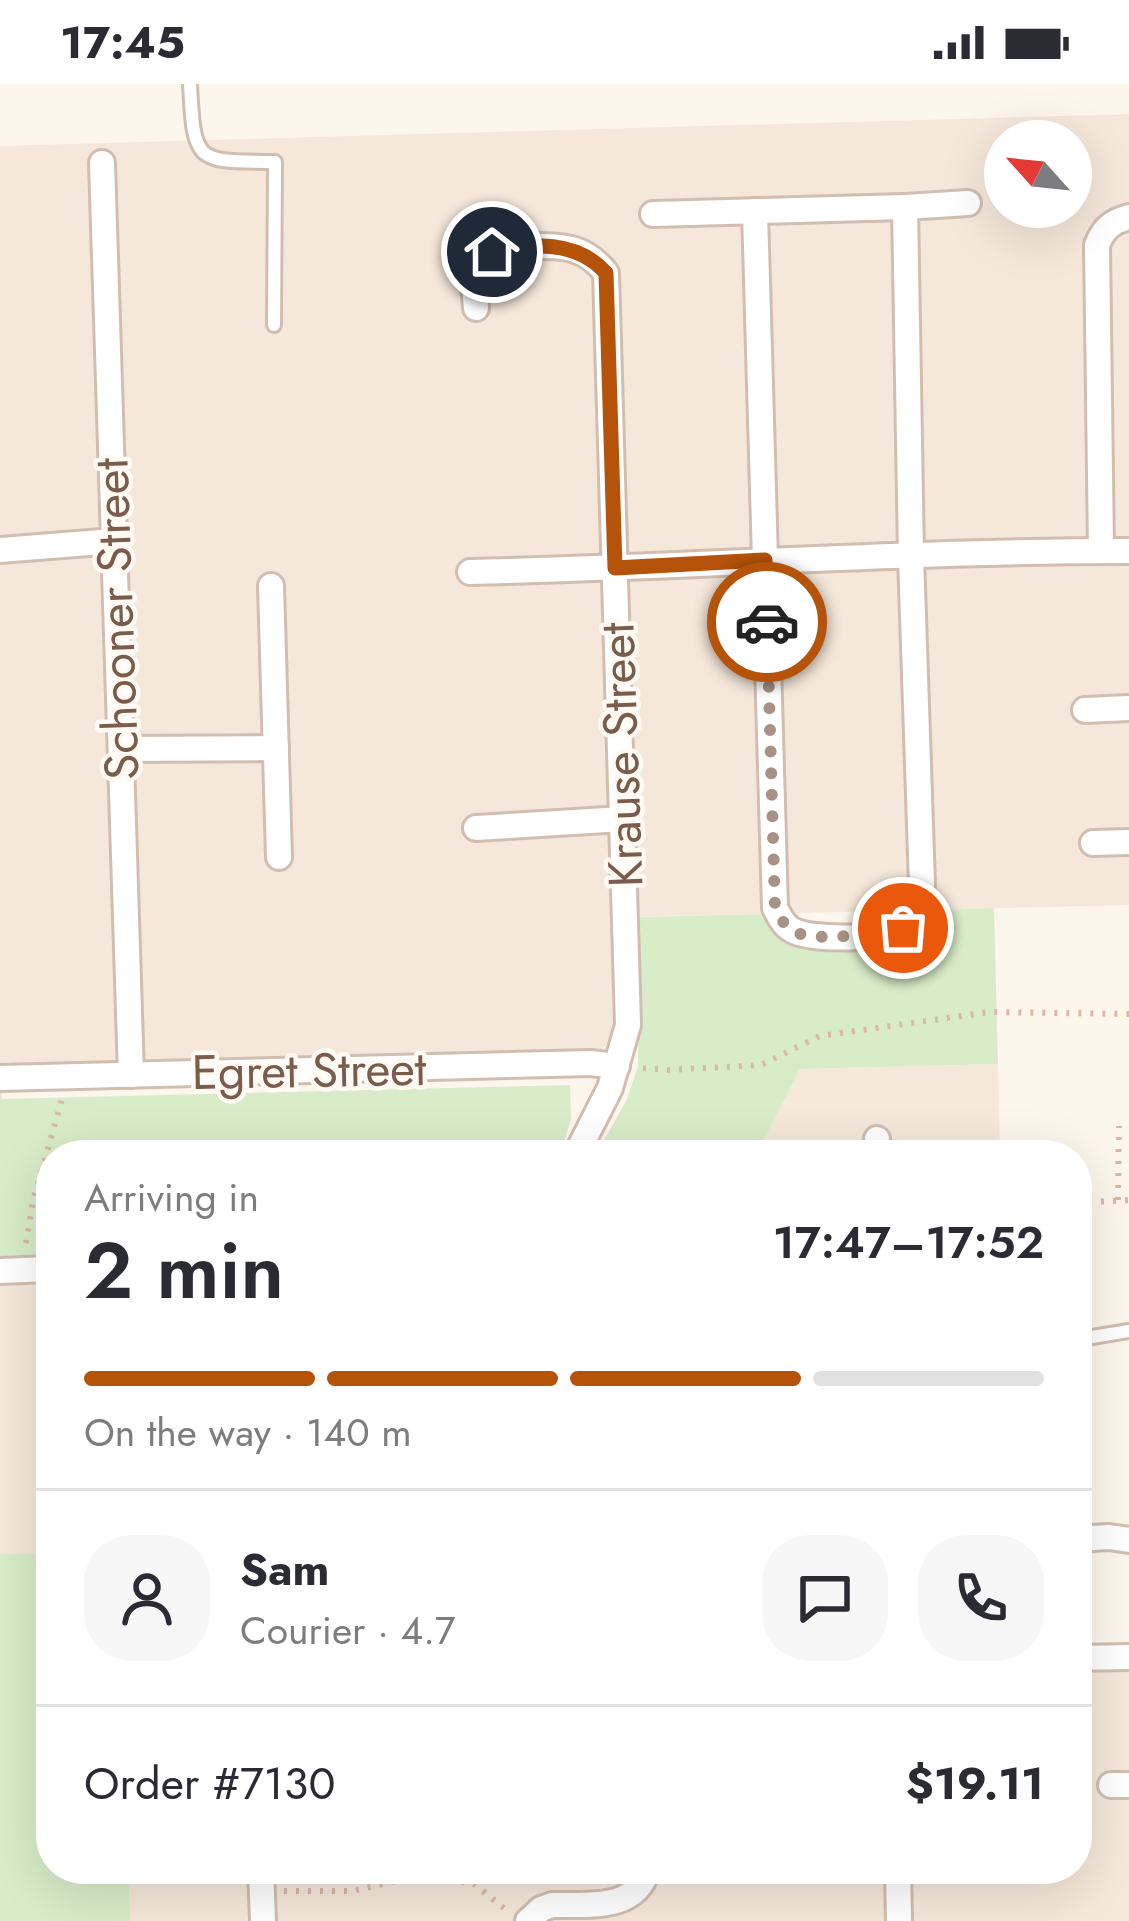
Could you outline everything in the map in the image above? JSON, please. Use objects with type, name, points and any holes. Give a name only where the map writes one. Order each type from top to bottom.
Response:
[{"type":"street","name":"Schooner Street","points":[[102,163],[131,1075]]},
{"type":"street","points":[[653,214],[968,202]]},
{"type":"street","points":[[754,212],[775,908],[796,933],[884,935],[903,928],[914,916],[922,885],[905,207]]},
{"type":"street","points":[[1101,551],[1096,245],[1104,229],[1129,218]]},
{"type":"street","name":"Krause Street","points":[[476,308],[475,273],[492,252],[573,249],[606,273],[628,1025],[617,1066],[585,1140]]},
{"type":"street","points":[[0,550],[114,541]]},
{"type":"street","points":[[470,572],[1129,550]]},
{"type":"street","points":[[271,586],[279,857]]},
{"type":"street","points":[[1085,710],[1129,708]]},
{"type":"street","points":[[121,749],[276,748]]},
{"type":"street","points":[[476,828],[623,819]]},
{"type":"street","points":[[1093,843],[1129,842]]},
{"type":"street","name":"Egret Street","points":[[0,1078],[617,1066]]},
{"type":"street","points":[[1092,1538],[1129,1540]]},
{"type":"street","points":[[1092,1658],[1129,1657]]},
{"type":"street","points":[[261,1884],[263,1921]]},
{"type":"street","points":[[528,1921],[552,1905],[623,1900],[641,1884]]},
{"type":"street","points":[[898,1884],[899,1921]]},
{"type":"lane","points":[[190,84],[193,136],[205,154],[227,161],[275,162],[274,325]]},
{"type":"lane","points":[[1092,1337],[1129,1331]]},
{"type":"path","points":[[617,1066],[668,1070],[761,1065],[820,1036],[989,1012],[1129,1014]]},
{"type":"path","points":[[50,1140],[69,1076]]},
{"type":"path","points":[[1118,1200],[1119,1126]]},
{"type":"path","points":[[10,1271],[36,1188]]},
{"type":"path","points":[[1092,1203],[1129,1200]]},
{"type":"path","points":[[294,1884],[353,1891],[378,1884]]},
{"type":"path","points":[[474,1884],[515,1921]]},
{"type":"shaded area","points":[[1129,114],[1129,905],[626,917],[626,1025],[589,1062],[0,1078],[0,146]]},
{"type":"shaded area","points":[[998,1064],[1000,1140],[764,1140],[800,1069]]},
{"type":"shaded area","points":[[36,1266],[36,1553],[0,1554],[0,1267]]},
{"type":"shaded area","points":[[1129,1655],[1129,1921],[130,1921],[129,1884],[1092,1884],[1092,1656]]},
{"type":"green space","points":[[994,908],[998,1064],[800,1069],[764,1140],[604,1140],[627,1099],[638,1066],[640,917],[763,914],[771,931],[786,943],[851,947],[916,939],[930,928],[937,910]]},
{"type":"green space","points":[[0,1077],[2,1099],[570,1085],[571,1119],[565,1140],[36,1140],[36,1257],[0,1258]]},
{"type":"green space","points":[[36,1553],[36,1884],[129,1884],[130,1921],[0,1921],[0,1554]]},
{"type":"way so far","points":[[767,622],[775,908],[796,933],[815,937],[884,935],[903,928]]},
{"type":"route","points":[[492,252],[573,249],[606,273],[615,568],[765,560],[767,622]]}]
